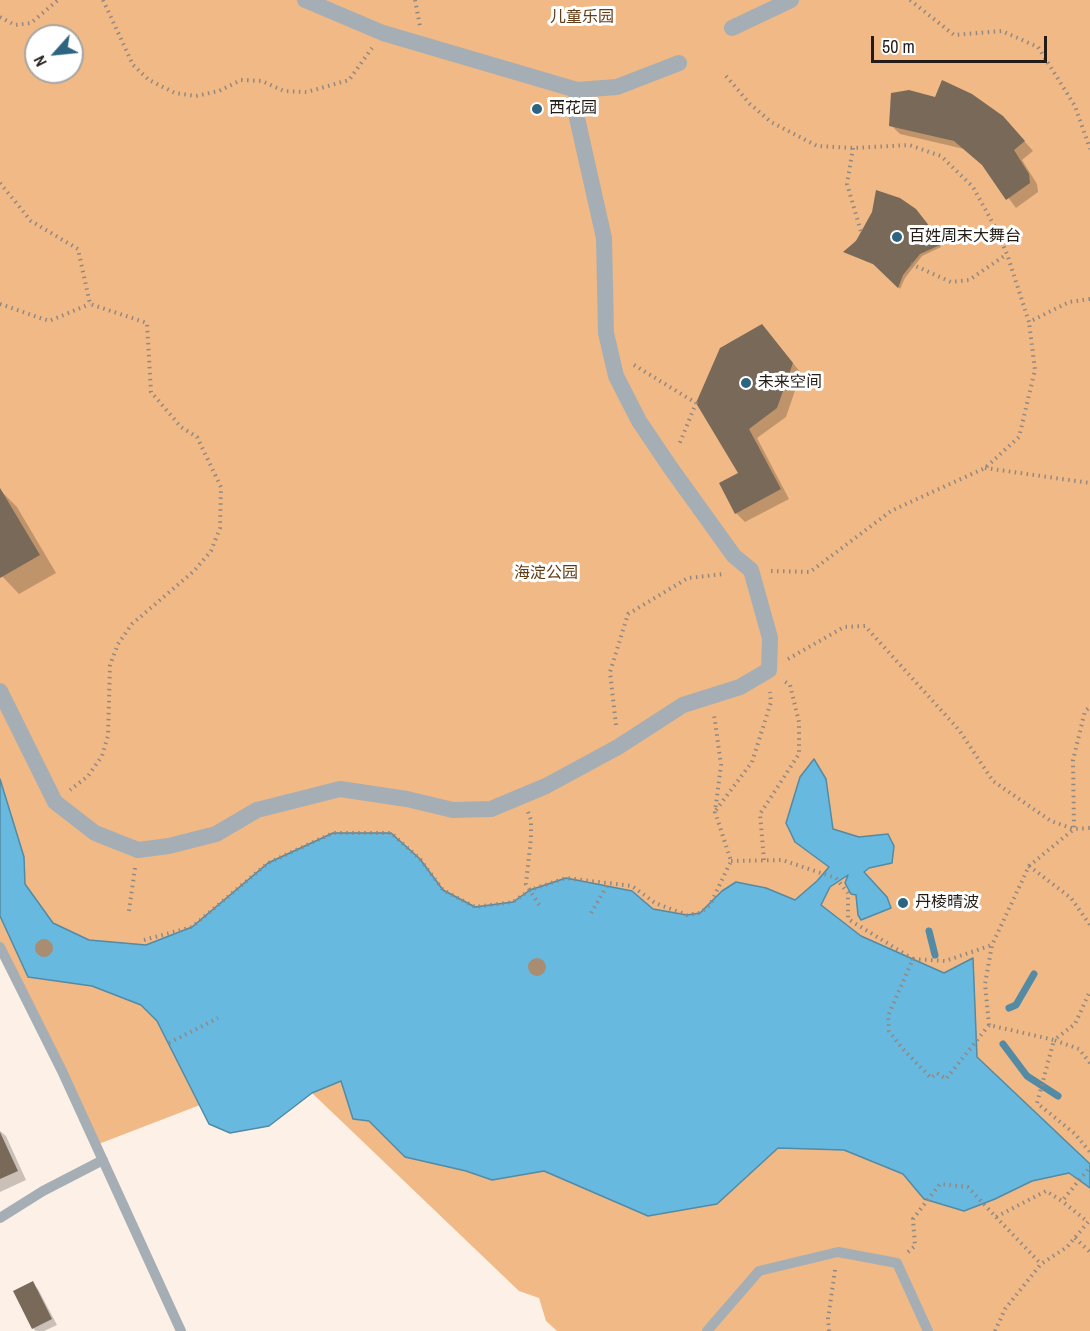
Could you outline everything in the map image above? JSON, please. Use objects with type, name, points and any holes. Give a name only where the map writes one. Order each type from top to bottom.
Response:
[{"type":"street","points":[[305,0],[383,33],[577,90],[617,87],[679,63]]},
{"type":"street","points":[[732,28],[791,0]]},
{"type":"street","points":[[0,691],[55,802],[96,833],[138,850],[169,846],[216,834],[257,810],[340,789],[407,799],[453,810],[491,809],[618,747],[683,705],[740,687],[769,670],[770,638],[751,570],[734,556],[670,467],[639,422],[616,376],[606,333],[604,238],[575,109],[577,90]]},
{"type":"lane","points":[[0,947],[103,1160],[181,1331]]},
{"type":"lane","points":[[0,1218],[43,1191],[103,1160]]},
{"type":"lane","points":[[707,1331],[759,1271],[838,1252],[897,1263],[928,1331]]},
{"type":"path","points":[[0,17],[15,25],[31,23],[58,0]]},
{"type":"path","points":[[103,0],[133,65],[148,80],[175,93],[196,96],[219,91],[241,80],[262,81],[284,91],[307,92],[349,80],[383,33]]},
{"type":"path","points":[[910,0],[954,35],[1002,31],[1038,47],[1075,106],[1090,148]]},
{"type":"path","points":[[618,747],[610,672],[628,614],[688,579],[751,570],[810,572],[891,511],[985,468],[1019,437],[1035,370],[1029,322],[1007,254],[973,187],[941,156],[909,145],[853,148],[818,146],[771,122],[750,104],[726,76]]},
{"type":"path","points":[[853,148],[847,184],[861,232]]},
{"type":"path","points":[[0,183],[31,221],[78,249],[90,304]]},
{"type":"path","points":[[911,264],[951,282],[969,280],[1007,254]]},
{"type":"path","points":[[1029,322],[1069,302],[1090,299]]},
{"type":"path","points":[[0,304],[49,321],[90,304],[147,323],[151,392],[182,427],[197,437],[221,487],[223,508],[220,528],[211,551],[195,571],[132,624],[118,644],[110,666],[108,736],[102,756],[87,776],[55,802]]},
{"type":"path","points":[[610,351],[696,403],[670,467]]},
{"type":"path","points":[[985,468],[1090,483]]},
{"type":"path","points":[[769,670],[844,627],[865,626],[959,730],[993,781],[1051,821],[1074,830],[1090,828]]},
{"type":"path","points":[[715,812],[752,762],[771,702],[769,670]]},
{"type":"path","points":[[764,860],[760,814],[799,754],[799,722],[790,685],[769,670]]},
{"type":"path","points":[[144,940],[192,927],[268,863],[333,833],[391,833],[420,859],[443,890],[475,908],[513,902],[530,890],[566,878],[632,886],[656,903],[687,915],[700,913],[710,905],[731,861],[715,812],[721,765],[712,696]]},
{"type":"path","points":[[1074,830],[1073,760],[1085,711],[1090,707]]},
{"type":"path","points":[[521,796],[531,820],[531,856],[526,884],[541,908]]},
{"type":"path","points":[[913,959],[888,1016],[889,1031],[900,1047],[932,1078],[937,1072],[946,1079],[989,1025],[985,984],[992,945],[1029,866],[1074,830]]},
{"type":"path","points":[[129,911],[138,850]]},
{"type":"path","points":[[731,861],[782,860],[836,878],[848,893],[848,920],[913,959],[945,961],[992,945]]},
{"type":"path","points":[[1029,866],[1071,898],[1090,925]]},
{"type":"path","points":[[591,913],[608,884]]},
{"type":"path","points":[[1090,991],[1075,1024],[1054,1040],[1037,1103],[1075,1134],[1090,1152]]},
{"type":"path","points":[[169,1043],[218,1018]]},
{"type":"path","points":[[989,1025],[1054,1040],[1079,1049],[1090,1063]]},
{"type":"path","points":[[1062,1201],[1090,1167]]},
{"type":"path","points":[[897,1263],[915,1246],[913,1219],[940,1184],[968,1187],[1041,1264]]},
{"type":"path","points":[[995,1331],[1005,1309],[1041,1264],[1067,1247],[1088,1222],[1046,1191],[996,1218]]},
{"type":"path","points":[[1075,1239],[1090,1252]]},
{"type":"path","points":[[829,1331],[828,1319],[838,1252]]},
{"type":"green space","name":"海淀公园","points":[[0,0],[1090,0],[1090,1331],[557,1331],[546,1321],[539,1298],[519,1291],[312,1093],[269,1126],[230,1133],[209,1124],[200,1105],[96,1145],[0,945]]},
{"type":"water","points":[[814,759],[826,779],[833,829],[859,837],[888,834],[894,846],[892,863],[869,868],[864,872],[887,897],[891,908],[861,920],[858,915],[856,895],[851,894],[845,883],[848,875],[830,887],[821,905],[861,936],[944,973],[973,958],[977,1057],[1090,1164],[1090,1188],[1069,1173],[1032,1181],[964,1211],[924,1199],[903,1174],[844,1150],[778,1148],[717,1204],[648,1216],[544,1171],[492,1180],[466,1171],[405,1157],[369,1121],[353,1119],[341,1081],[312,1093],[269,1126],[230,1133],[209,1124],[157,1021],[141,1005],[92,986],[28,977],[0,916],[0,779],[24,857],[25,884],[53,923],[89,940],[146,945],[192,927],[268,863],[333,833],[391,833],[420,859],[443,890],[475,907],[513,902],[530,890],[566,878],[632,891],[653,909],[687,915],[700,913],[722,891],[736,882],[766,888],[795,900],[829,867],[795,842],[786,823],[800,777]]},
{"type":"building","points":[[942,80],[972,94],[1003,116],[1025,141],[1014,150],[1029,174],[1030,183],[1006,200],[982,165],[954,141],[889,126],[891,93],[909,90],[935,97]]},
{"type":"building","name":"百姓周末大舞台","points":[[876,190],[900,198],[916,209],[934,232],[940,245],[920,254],[903,275],[898,288],[873,264],[843,252],[856,241],[872,212]]},
{"type":"building","name":"未来空间","points":[[762,324],[793,363],[777,408],[749,429],[781,489],[735,514],[719,483],[738,473],[696,403],[720,348]]},
{"type":"building","points":[[0,488],[40,555],[0,578]]},
{"type":"building","points":[[0,1132],[18,1171],[0,1179]]},
{"type":"building","points":[[33,1281],[52,1319],[32,1329],[13,1291]]},
{"type":"waterway","points":[[929,931],[935,955]]},
{"type":"waterway","points":[[1009,1008],[1016,1005],[1034,974]]},
{"type":"waterway","points":[[1003,1044],[1027,1076],[1058,1096]]},
{"type":"place","name":"西花园","points":[[537,109]]},
{"type":"place","name":"百姓周末大舞台","points":[[897,237]]},
{"type":"place","name":"未来空间","points":[[746,383]]},
{"type":"place","name":"丹棱晴波","points":[[903,903]]},
{"type":"park label","name":"儿童乐园","points":[[582,18]]}]
